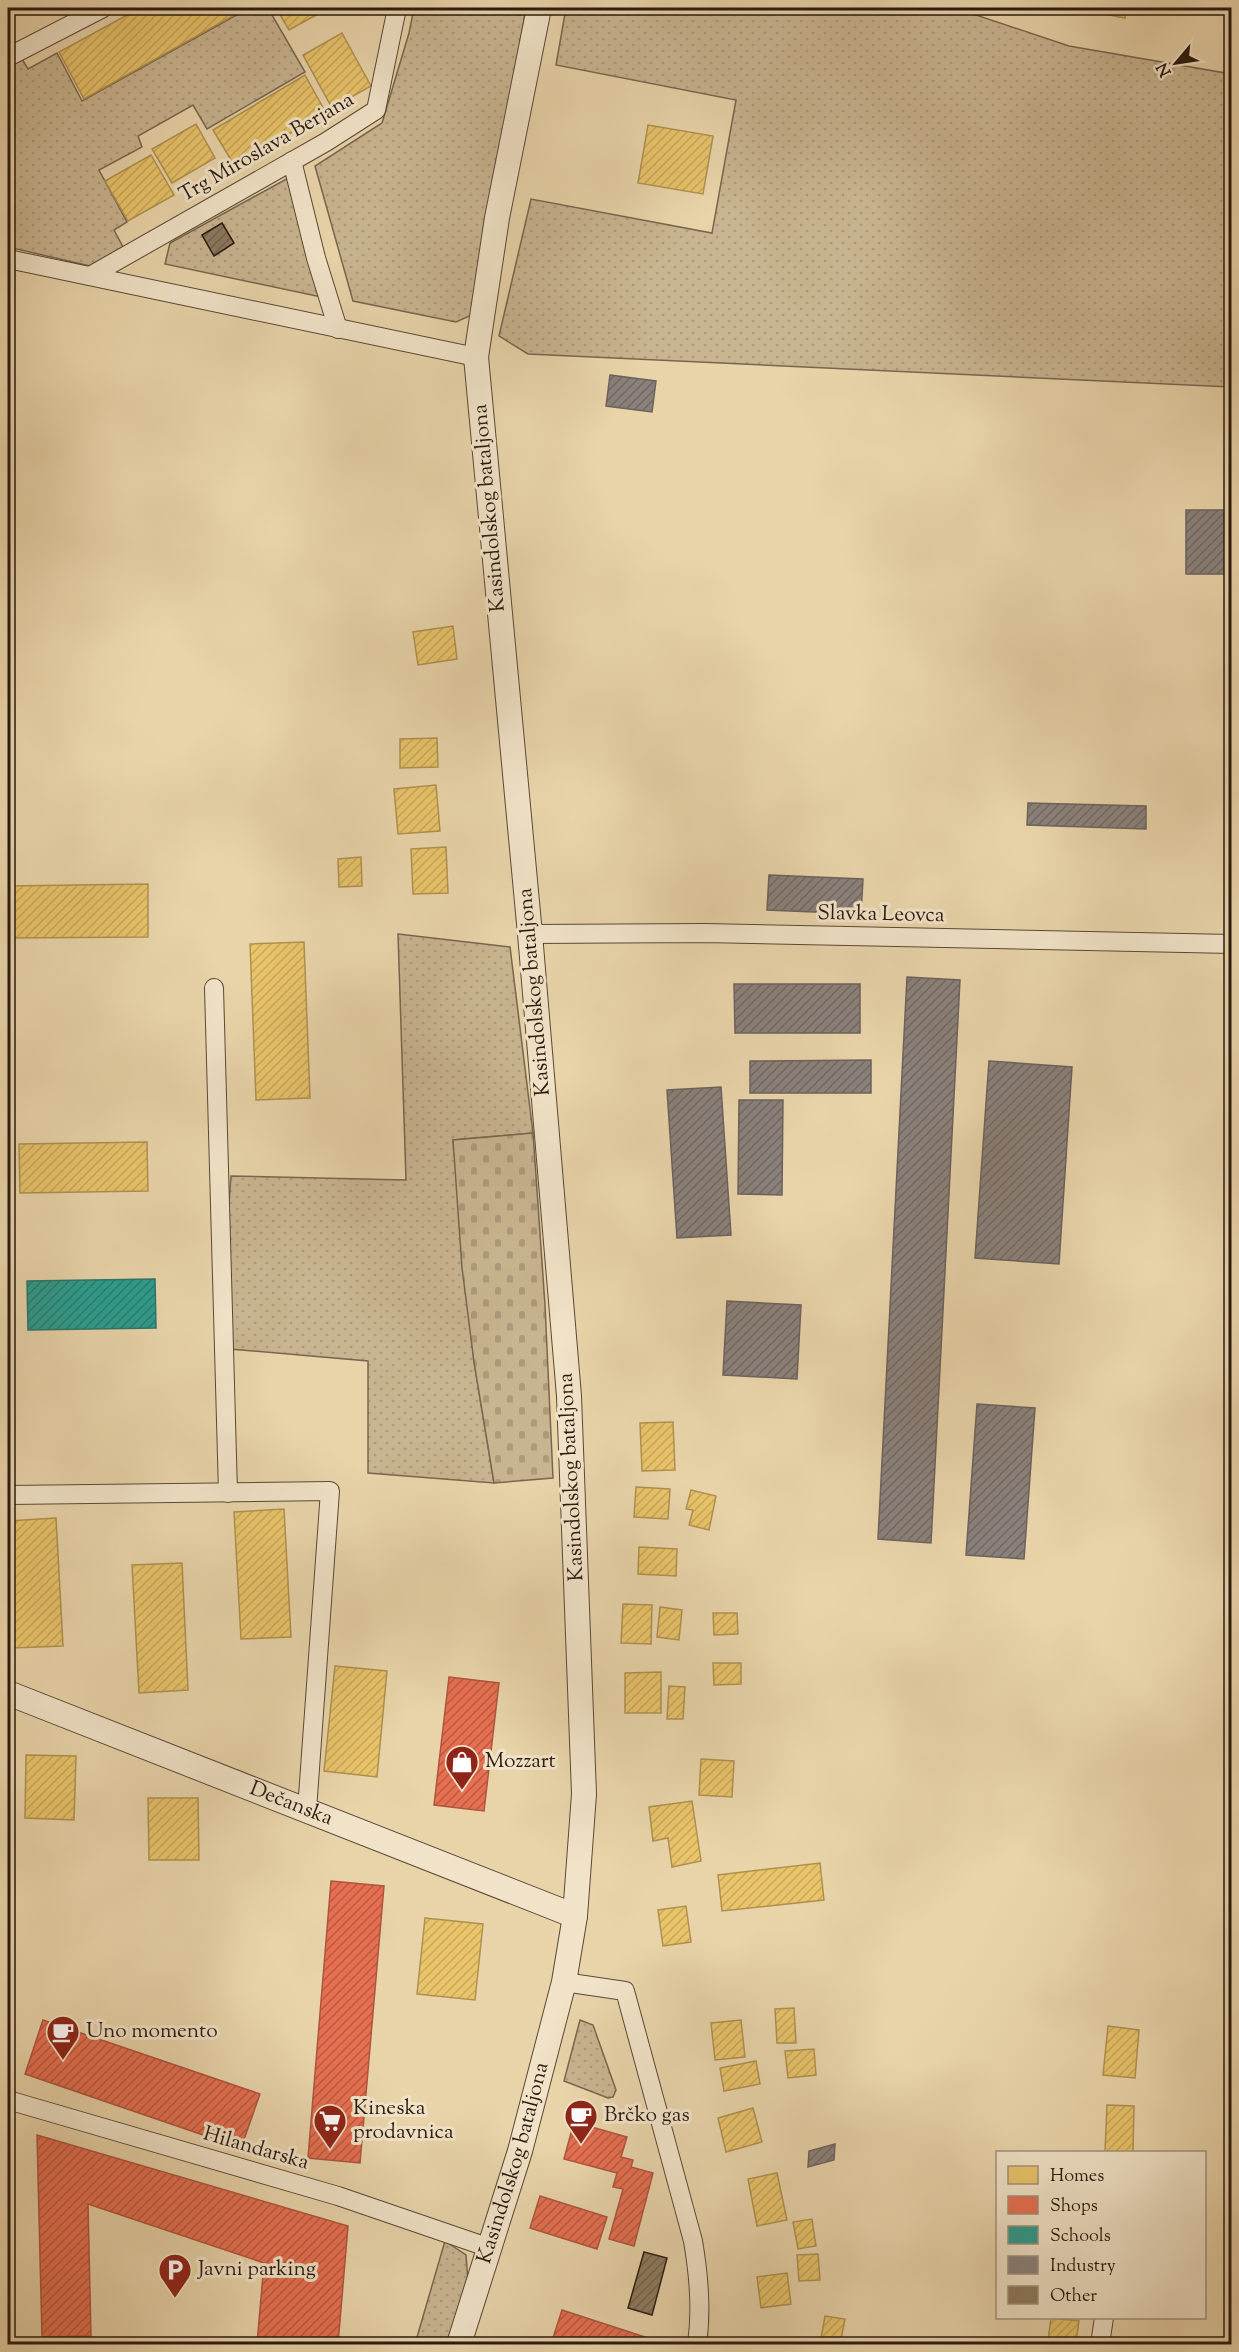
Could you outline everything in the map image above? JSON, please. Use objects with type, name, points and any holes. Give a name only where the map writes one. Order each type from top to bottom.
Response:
[{"type":"street","points":[[8,57],[103,8]]},
{"type":"street","name":"Trg Miroslava Berjana","points":[[90,276],[292,161],[376,110],[397,8]]},
{"type":"street","name":"Kasindolskog bataljona","points":[[459,2344],[520,2151],[564,1982],[575,1916],[584,1794],[569,1396],[530,934],[476,357],[497,218],[539,8]]},
{"type":"street","points":[[292,161],[316,258],[338,329]]},
{"type":"street","points":[[8,259],[476,357]]},
{"type":"street","name":"Slavka Leovca","points":[[530,934],[705,933],[1232,944]]},
{"type":"street","points":[[214,988],[228,1493]]},
{"type":"street","points":[[8,1496],[330,1491],[307,1810]]},
{"type":"street","name":"Dečanska","points":[[8,1693],[575,1916]]},
{"type":"street","points":[[564,1982],[625,1991],[693,2241],[699,2278],[700,2314],[697,2344]]},
{"type":"street","name":"Hilandarska","points":[[8,2100],[338,2196],[490,2248]]},
{"type":"street","points":[[1100,2344],[1104,2319]]},
{"type":"green space","points":[[249,8],[268,8],[305,72],[207,129],[193,105],[138,136],[142,147],[99,170],[127,222],[114,230],[123,247],[90,266],[8,247],[8,65],[22,59],[28,69],[57,53],[82,101]]},
{"type":"green space","points":[[414,8],[526,8],[474,314],[456,322],[353,301],[315,166],[382,123],[409,33]]},
{"type":"green space","points":[[566,8],[955,8],[1069,46],[1231,74],[1231,387],[528,354],[499,336],[531,199],[712,233],[736,100],[556,65]]},
{"type":"green space","points":[[290,177],[326,298],[165,264],[170,243]]},
{"type":"green space","points":[[398,934],[510,947],[533,1133],[453,1140],[474,1362],[494,1483],[368,1473],[368,1361],[218,1348],[231,1176],[406,1180]]},
{"type":"green space","points":[[533,1133],[545,1305],[553,1478],[494,1483],[474,1362],[462,1268],[453,1140]]},
{"type":"green space","points":[[580,2020],[593,2025],[616,2090],[613,2097],[608,2098],[564,2081]]},
{"type":"green space","points":[[445,2241],[466,2255],[468,2282],[449,2344],[415,2344]]},
{"type":"building: Homes","points":[[140,8],[247,8],[84,99],[59,52]]},
{"type":"building: Homes","points":[[276,8],[326,8],[327,9],[289,30]]},
{"type":"building: Homes","points":[[1090,8],[1127,8],[1125,18],[1089,11]]},
{"type":"building: Homes","points":[[342,33],[371,86],[332,108],[303,55]]},
{"type":"building: Homes","points":[[305,75],[326,113],[234,165],[213,130]]},
{"type":"building: Homes","points":[[196,124],[215,158],[172,183],[152,149]]},
{"type":"building: Homes","points":[[648,125],[713,136],[703,194],[638,183]]},
{"type":"building: Homes","points":[[151,155],[174,195],[128,221],[105,181]]},
{"type":"building: Homes","points":[[453,626],[457,659],[418,665],[413,632]]},
{"type":"building: Homes","points":[[437,738],[438,767],[400,768],[400,739]]},
{"type":"building: Homes","points":[[436,785],[440,831],[398,834],[394,789]]},
{"type":"building: Homes","points":[[446,847],[448,893],[413,894],[411,849]]},
{"type":"building: Homes","points":[[361,857],[362,886],[339,887],[338,859]]},
{"type":"building: Homes","points":[[148,884],[148,937],[8,938],[8,886]]},
{"type":"building: Homes","points":[[304,942],[310,1098],[256,1100],[250,944]]},
{"type":"building: Homes","points":[[147,1142],[148,1191],[20,1193],[19,1144]]},
{"type":"building: Homes","points":[[673,1422],[675,1470],[642,1471],[640,1423]]},
{"type":"building: Homes","points":[[636,1487],[670,1489],[668,1519],[634,1517]]},
{"type":"building: Homes","points":[[691,1490],[716,1496],[709,1530],[689,1525],[693,1510],[686,1509]]},
{"type":"building: Homes","points":[[284,1509],[291,1637],[241,1639],[234,1512]]},
{"type":"building: Homes","points":[[56,1518],[63,1646],[13,1648],[8,1521]]},
{"type":"building: Homes","points":[[639,1547],[677,1549],[676,1576],[638,1574]]},
{"type":"building: Homes","points":[[182,1563],[188,1690],[139,1693],[132,1565]]},
{"type":"building: Homes","points":[[623,1604],[652,1605],[651,1644],[621,1643]]},
{"type":"building: Homes","points":[[660,1607],[682,1610],[679,1640],[657,1637]]},
{"type":"building: Homes","points":[[713,1613],[737,1613],[738,1634],[714,1635]]},
{"type":"building: Homes","points":[[713,1663],[741,1663],[741,1684],[714,1685]]},
{"type":"building: Homes","points":[[335,1666],[387,1671],[377,1777],[324,1771]]},
{"type":"building: Homes","points":[[661,1672],[661,1713],[625,1713],[625,1673]]},
{"type":"building: Homes","points":[[669,1686],[685,1687],[683,1719],[667,1719]]},
{"type":"building: Homes","points":[[26,1755],[76,1756],[74,1820],[25,1818]]},
{"type":"building: Homes","points":[[701,1759],[734,1761],[732,1797],[699,1795]]},
{"type":"building: Homes","points":[[148,1798],[198,1798],[199,1860],[149,1860]]},
{"type":"building: Homes","points":[[692,1801],[701,1861],[672,1867],[668,1838],[653,1841],[649,1807]]},
{"type":"building: Homes","points":[[820,1863],[824,1900],[722,1911],[718,1875]]},
{"type":"building: Homes","points":[[686,1906],[691,1942],[663,1946],[658,1910]]},
{"type":"building: Homes","points":[[425,1918],[483,1924],[475,2000],[417,1994]]},
{"type":"building: Homes","points":[[794,2008],[796,2043],[777,2043],[775,2009]]},
{"type":"building: Homes","points":[[741,2020],[745,2057],[715,2060],[711,2023]]},
{"type":"building: Homes","points":[[1108,2026],[1139,2030],[1135,2078],[1103,2075]]},
{"type":"building: Homes","points":[[814,2049],[816,2075],[788,2078],[785,2051]]},
{"type":"building: Homes","points":[[756,2061],[760,2084],[724,2091],[720,2068]]},
{"type":"building: Homes","points":[[1107,2105],[1134,2106],[1133,2151],[1105,2151]]},
{"type":"building: Homes","points":[[753,2108],[762,2142],[726,2152],[718,2118]]},
{"type":"building: Homes","points":[[777,2173],[787,2220],[757,2226],[748,2179]]},
{"type":"building: Homes","points":[[812,2219],[816,2246],[798,2249],[793,2222]]},
{"type":"building: Homes","points":[[818,2254],[820,2280],[799,2281],[797,2255]]},
{"type":"building: Homes","points":[[787,2273],[791,2304],[761,2308],[757,2277]]},
{"type":"building: Homes","points":[[825,2316],[845,2319],[840,2344],[820,2344]]},
{"type":"building: Homes","points":[[1051,2319],[1079,2321],[1076,2343],[1048,2340]]},
{"type":"building: Shops","points":[[449,1677],[499,1683],[484,1811],[434,1805]]},
{"type":"building: Shops","points":[[331,1881],[384,1886],[360,2163],[308,2158]]},
{"type":"building: Shops","points":[[43,2020],[260,2094],[241,2148],[25,2074]]},
{"type":"building: Shops","points":[[574,2122],[627,2137],[621,2157],[633,2160],[631,2167],[653,2173],[634,2246],[609,2239],[623,2189],[613,2187],[617,2173],[564,2159]]},
{"type":"building: Shops","points":[[37,2135],[348,2226],[338,2344],[257,2344],[264,2263],[88,2204],[91,2336],[42,2337]]},
{"type":"building: Shops","points":[[540,2196],[607,2217],[597,2249],[530,2228]]},
{"type":"building: Shops","points":[[562,2310],[657,2341],[655,2344],[551,2344]]},
{"type":"building: Schools","points":[[155,1279],[156,1328],[28,1330],[27,1281]]},
{"type":"building: Industry","points":[[610,375],[656,381],[652,412],[606,406]]},
{"type":"building: Industry","points":[[1186,510],[1232,510],[1232,574],[1186,574]]},
{"type":"building: Industry","points":[[1028,803],[1146,806],[1146,829],[1027,825]]},
{"type":"building: Industry","points":[[769,875],[863,879],[861,914],[767,910]]},
{"type":"building: Industry","points":[[907,977],[960,980],[931,1543],[878,1539]]},
{"type":"building: Industry","points":[[734,984],[860,984],[860,1033],[735,1033]]},
{"type":"building: Industry","points":[[871,1060],[871,1093],[750,1093],[750,1061]]},
{"type":"building: Industry","points":[[989,1061],[1072,1067],[1059,1264],[975,1258]]},
{"type":"building: Industry","points":[[721,1087],[731,1235],[677,1238],[667,1090]]},
{"type":"building: Industry","points":[[739,1100],[783,1100],[782,1195],[738,1194]]},
{"type":"building: Industry","points":[[727,1301],[801,1305],[797,1379],[723,1375]]},
{"type":"building: Industry","points":[[977,1404],[1035,1408],[1024,1559],[966,1555]]},
{"type":"building: Industry","points":[[835,2144],[834,2160],[808,2167],[809,2151]]},
{"type":"building: Other","points":[[222,223],[234,243],[214,256],[202,235]]},
{"type":"building: Other","points":[[644,2252],[667,2258],[652,2315],[628,2308]]},
{"type":"place","name":"Mozzart","points":[[462,1791]]},
{"type":"place","name":"Uno momento","points":[[63,2061]]},
{"type":"place","name":"Brčko gas","points":[[581,2145]]},
{"type":"place","name":"Kineska prodavnica","points":[[330,2150]]},
{"type":"place","name":"Javni parking","points":[[175,2299]]}]
